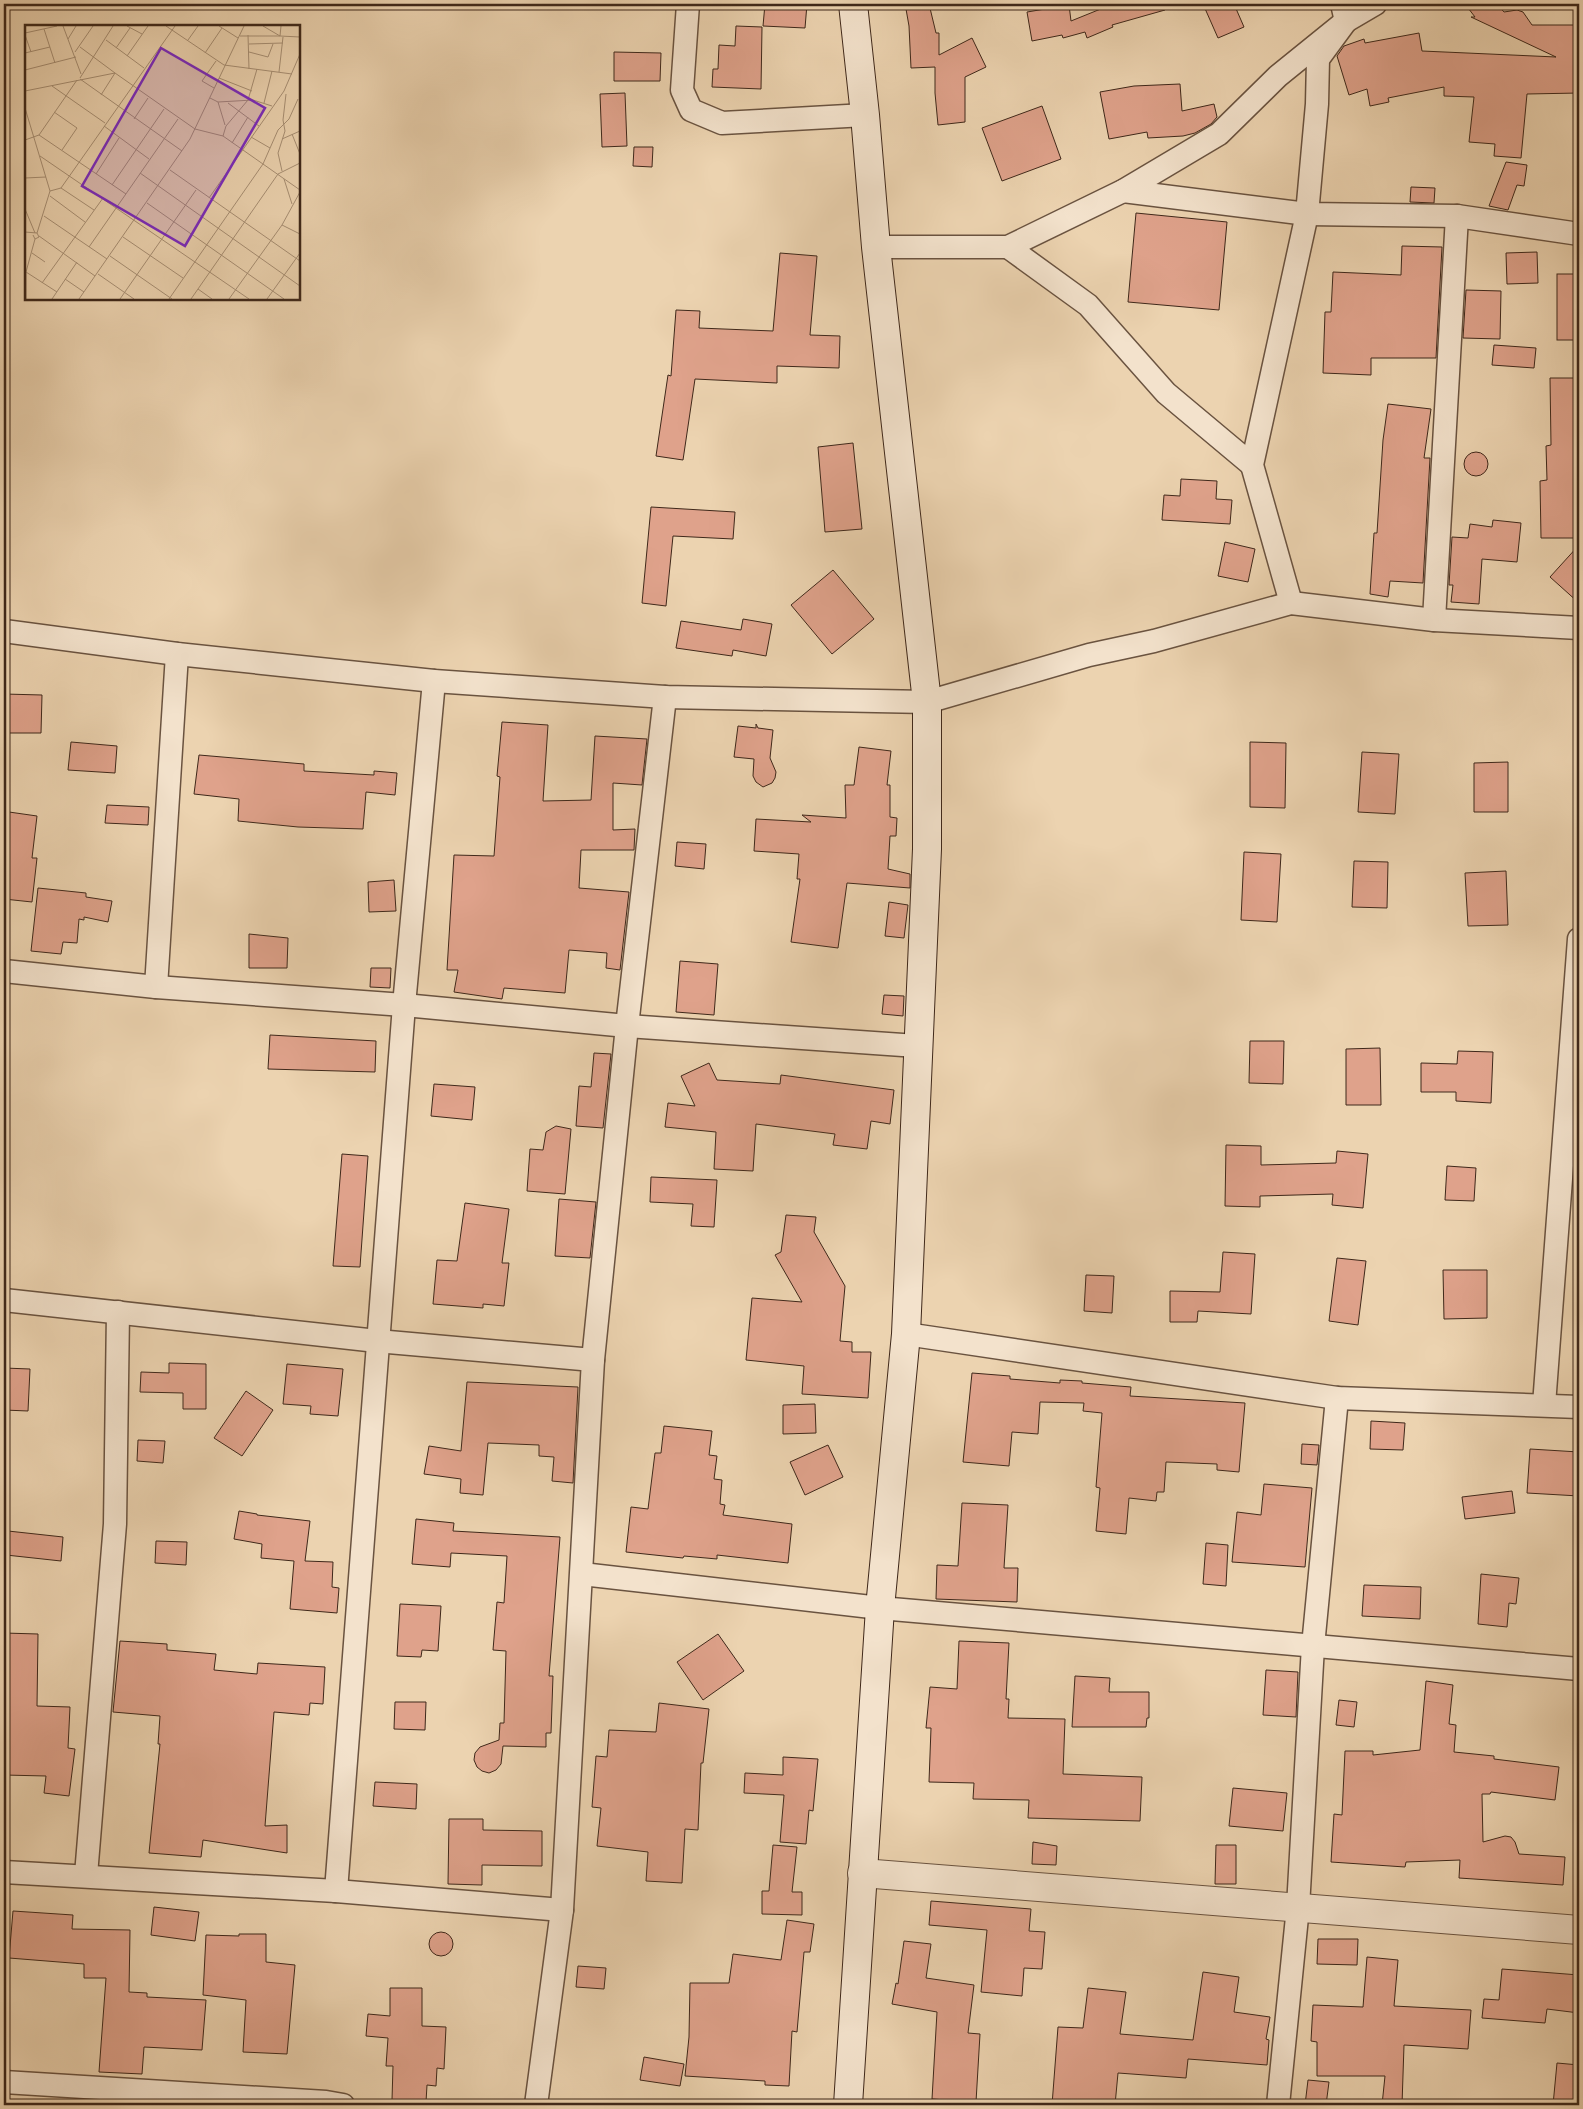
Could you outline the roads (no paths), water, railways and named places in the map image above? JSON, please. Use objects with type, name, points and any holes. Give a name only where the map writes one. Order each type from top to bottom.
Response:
[{"type":"main road","points":[[848,2105],[880,1608],[906,1334],[927,849],[927,702],[876,247],[853,4]]},
{"type":"main road","points":[[862,1873],[1579,1930]]},
{"type":"street","points":[[688,4],[682,90],[691,110],[722,123],[865,115]]},
{"type":"street","points":[[876,247],[1008,247],[1123,191],[1219,134],[1344,13],[1374,4]]},
{"type":"street","points":[[1292,603],[1252,465],[1307,214],[1317,104],[1318,59],[1344,13]]},
{"type":"street","points":[[1123,191],[1307,214],[1457,216],[1579,234]]},
{"type":"street","points":[[1434,620],[1457,216]]},
{"type":"street","points":[[1008,247],[1088,305],[1166,393],[1252,465]]},
{"type":"street","points":[[4,631],[177,654],[434,681],[665,697],[927,702],[1089,655],[1154,641],[1292,603],[1434,620],[1579,628]]},
{"type":"street","points":[[156,987],[177,654]]},
{"type":"street","points":[[336,1891],[404,1005],[434,681]]},
{"type":"street","points":[[536,2105],[562,1910],[593,1360],[627,1026],[665,697]]},
{"type":"street","points":[[1544,1405],[1579,939]]},
{"type":"street","points":[[4,971],[156,987],[404,1005],[627,1026],[917,1046]]},
{"type":"street","points":[[4,1300],[378,1341],[593,1360]]},
{"type":"street","points":[[86,1876],[115,1524],[118,1312]]},
{"type":"street","points":[[906,1334],[1337,1398],[1579,1407]]},
{"type":"street","points":[[1278,2105],[1298,1908],[1313,1646],[1337,1398]]},
{"type":"street","points":[[582,1574],[880,1608],[1579,1669]]},
{"type":"street","points":[[4,1872],[336,1891],[562,1910]]},
{"type":"street","points":[[4,2082],[331,2104]]}]
